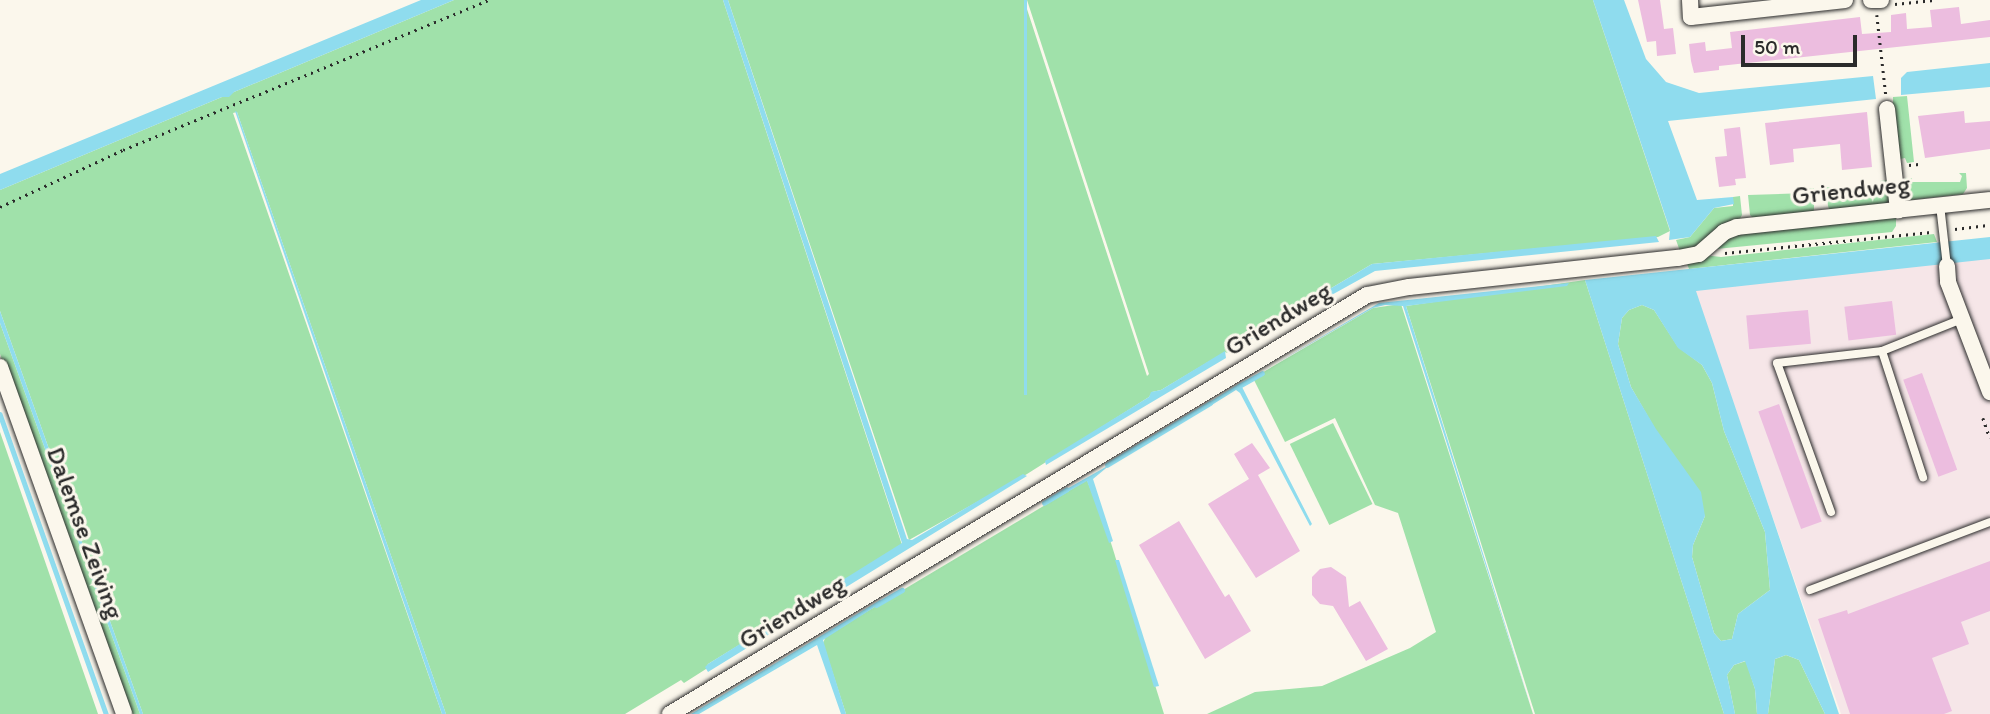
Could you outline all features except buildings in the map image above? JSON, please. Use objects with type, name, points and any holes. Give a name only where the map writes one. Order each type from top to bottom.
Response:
[{"type":"street","points":[[1690,0],[1691,17],[1845,0]]},
{"type":"street","points":[[1887,109],[1898,210]]},
{"type":"street","name":"Griendweg","points":[[670,714],[1367,295],[1409,287],[1678,258],[1699,254],[1724,232],[1737,227],[1990,200]]},
{"type":"street","points":[[1947,266],[1948,282],[1990,393]]},
{"type":"street","name":"Dalemse Zeiving","points":[[0,367],[124,714]]},
{"type":"lane","points":[[1940,205],[1947,266]]},
{"type":"lane","points":[[1831,512],[1777,363],[1882,351],[1962,319]]},
{"type":"lane","points":[[1882,351],[1923,477]]},
{"type":"lane","points":[[1811,590],[1990,522]]},
{"type":"path","points":[[0,207],[123,150],[489,0]]},
{"type":"path","points":[[1887,109],[1876,2],[1934,0]]},
{"type":"path","name":"Griendweg","points":[[1723,253],[1990,225]]},
{"type":"path","points":[[1983,418],[1990,438]]},
{"type":"shaded area","points":[[1990,249],[1990,714],[1841,714],[1692,285]]},
{"type":"green space","points":[[454,0],[723,0],[902,545],[708,664],[706,669],[684,683],[681,680],[625,714],[446,714],[237,112],[233,113],[442,714],[143,714],[0,311],[0,190]]},
{"type":"green space","points":[[728,0],[1024,0],[1147,376],[1149,374],[1027,0],[1593,0],[1670,231],[1658,237],[1372,264],[1245,339],[1227,353],[1161,390],[1152,392],[1149,397],[1027,474],[909,540]]},
{"type":"green space","points":[[1907,96],[1914,162],[1907,163],[1905,158],[1900,159],[1893,97]]},
{"type":"green space","points":[[1959,173],[1966,173],[1967,188],[1963,194],[1911,200],[1905,190],[1905,178],[1912,178],[1912,182],[1960,182],[1962,176]]},
{"type":"green space","points":[[1888,180],[1890,199],[1886,204],[1830,211],[1826,187],[1835,187],[1836,194],[1881,189],[1883,185],[1880,181]]},
{"type":"green space","points":[[1814,188],[1814,213],[1754,219],[1750,215],[1748,195],[1807,193],[1804,189]]},
{"type":"green space","points":[[1740,196],[1742,215],[1738,222],[1699,248],[1681,254],[1676,240],[1690,237],[1714,208],[1733,206],[1733,197]]},
{"type":"green space","points":[[1896,217],[1896,226],[1892,232],[1716,249],[1726,236]]},
{"type":"green space","points":[[1934,234],[1937,242],[1689,269],[1686,261],[1704,255],[1721,257]]},
{"type":"green space","points":[[1585,280],[1724,714],[1535,714],[1406,306]]},
{"type":"green space","points":[[1401,304],[1533,714],[1207,714],[1255,692],[1322,686],[1410,648],[1436,632],[1398,513],[1375,505],[1335,418],[1285,442],[1253,378],[1373,308]]},
{"type":"green space","points":[[1642,305],[1654,310],[1678,347],[1702,365],[1712,383],[1724,431],[1765,532],[1770,590],[1738,614],[1732,639],[1721,641],[1714,633],[1692,557],[1693,545],[1705,516],[1631,387],[1618,344],[1622,318],[1629,310]]},
{"type":"green space","points":[[0,323],[140,714],[128,714],[0,354]]},
{"type":"green space","points":[[1333,423],[1372,504],[1329,525],[1290,444]]},
{"type":"green space","points":[[0,432],[97,711],[98,714],[0,714]]},
{"type":"green space","points":[[1087,480],[1111,543],[1164,714],[846,714],[823,643],[826,636]]},
{"type":"green space","points":[[1786,655],[1799,660],[1825,714],[1768,714],[1775,659]]},
{"type":"green space","points":[[1746,661],[1755,689],[1757,714],[1735,714],[1727,675],[1734,665]]},
{"type":"water","points":[[421,0],[454,0],[234,92],[229,97],[222,97],[0,190],[0,174]]},
{"type":"water","points":[[723,0],[728,0],[907,539],[912,540],[1023,474],[1027,476],[708,672],[705,667],[708,664],[902,543]]},
{"type":"water","points":[[1024,0],[1027,0],[1027,395],[1024,395]]},
{"type":"water","points":[[1593,0],[1624,0],[1646,59],[1666,82],[1699,93],[1873,76],[1876,99],[1668,121],[1697,200],[1733,197],[1734,204],[1714,208],[1690,237],[1669,240],[1670,230]]},
{"type":"water","points":[[1990,63],[1990,87],[1901,95],[1901,78],[1907,72]]},
{"type":"water","points":[[235,111],[237,112],[446,714],[442,714]]},
{"type":"water","points":[[1656,236],[1659,242],[1375,271],[1241,345],[1245,339],[1372,264]]},
{"type":"water","points":[[1990,237],[1990,259],[1696,291],[1839,714],[1825,714],[1799,660],[1786,655],[1775,659],[1768,714],[1757,714],[1755,689],[1745,661],[1734,665],[1727,675],[1735,714],[1724,714],[1585,280]],"holes":[[[1642,305],[1654,310],[1678,348],[1702,365],[1712,383],[1724,431],[1765,532],[1770,590],[1738,614],[1732,639],[1721,641],[1714,633],[1692,557],[1693,545],[1705,516],[1701,492],[1656,429],[1631,387],[1618,344],[1622,318],[1629,310]]]},
{"type":"water","points":[[1569,283],[1567,286],[1406,306],[1533,714],[1403,306],[1385,305],[1373,308],[1258,374],[1379,303]]},
{"type":"water","points":[[0,311],[143,714],[140,714],[0,323]]},
{"type":"water","points":[[1225,351],[1226,358],[1046,465],[1045,461],[1149,397],[1151,392],[1161,390]]},
{"type":"water","points":[[1240,383],[1312,524],[1310,526],[1240,393],[1236,390],[1207,408],[1206,404]]},
{"type":"water","points":[[1111,464],[1093,479],[1113,541],[1109,543],[1087,481],[1064,494],[1063,491]]},
{"type":"water","points":[[1115,560],[1119,560],[1159,686],[1154,687]]},
{"type":"water","points":[[880,600],[881,603],[823,640],[846,714],[841,714],[817,645],[699,714],[691,714]]},
{"type":"waterway","points":[[1239,386],[1262,373]]},
{"type":"waterway","points":[[1107,465],[1210,403]]},
{"type":"waterway","points":[[0,414],[106,714]]},
{"type":"waterway","points":[[1044,503],[1066,490]]},
{"type":"waterway","points":[[876,605],[902,590]]}]
